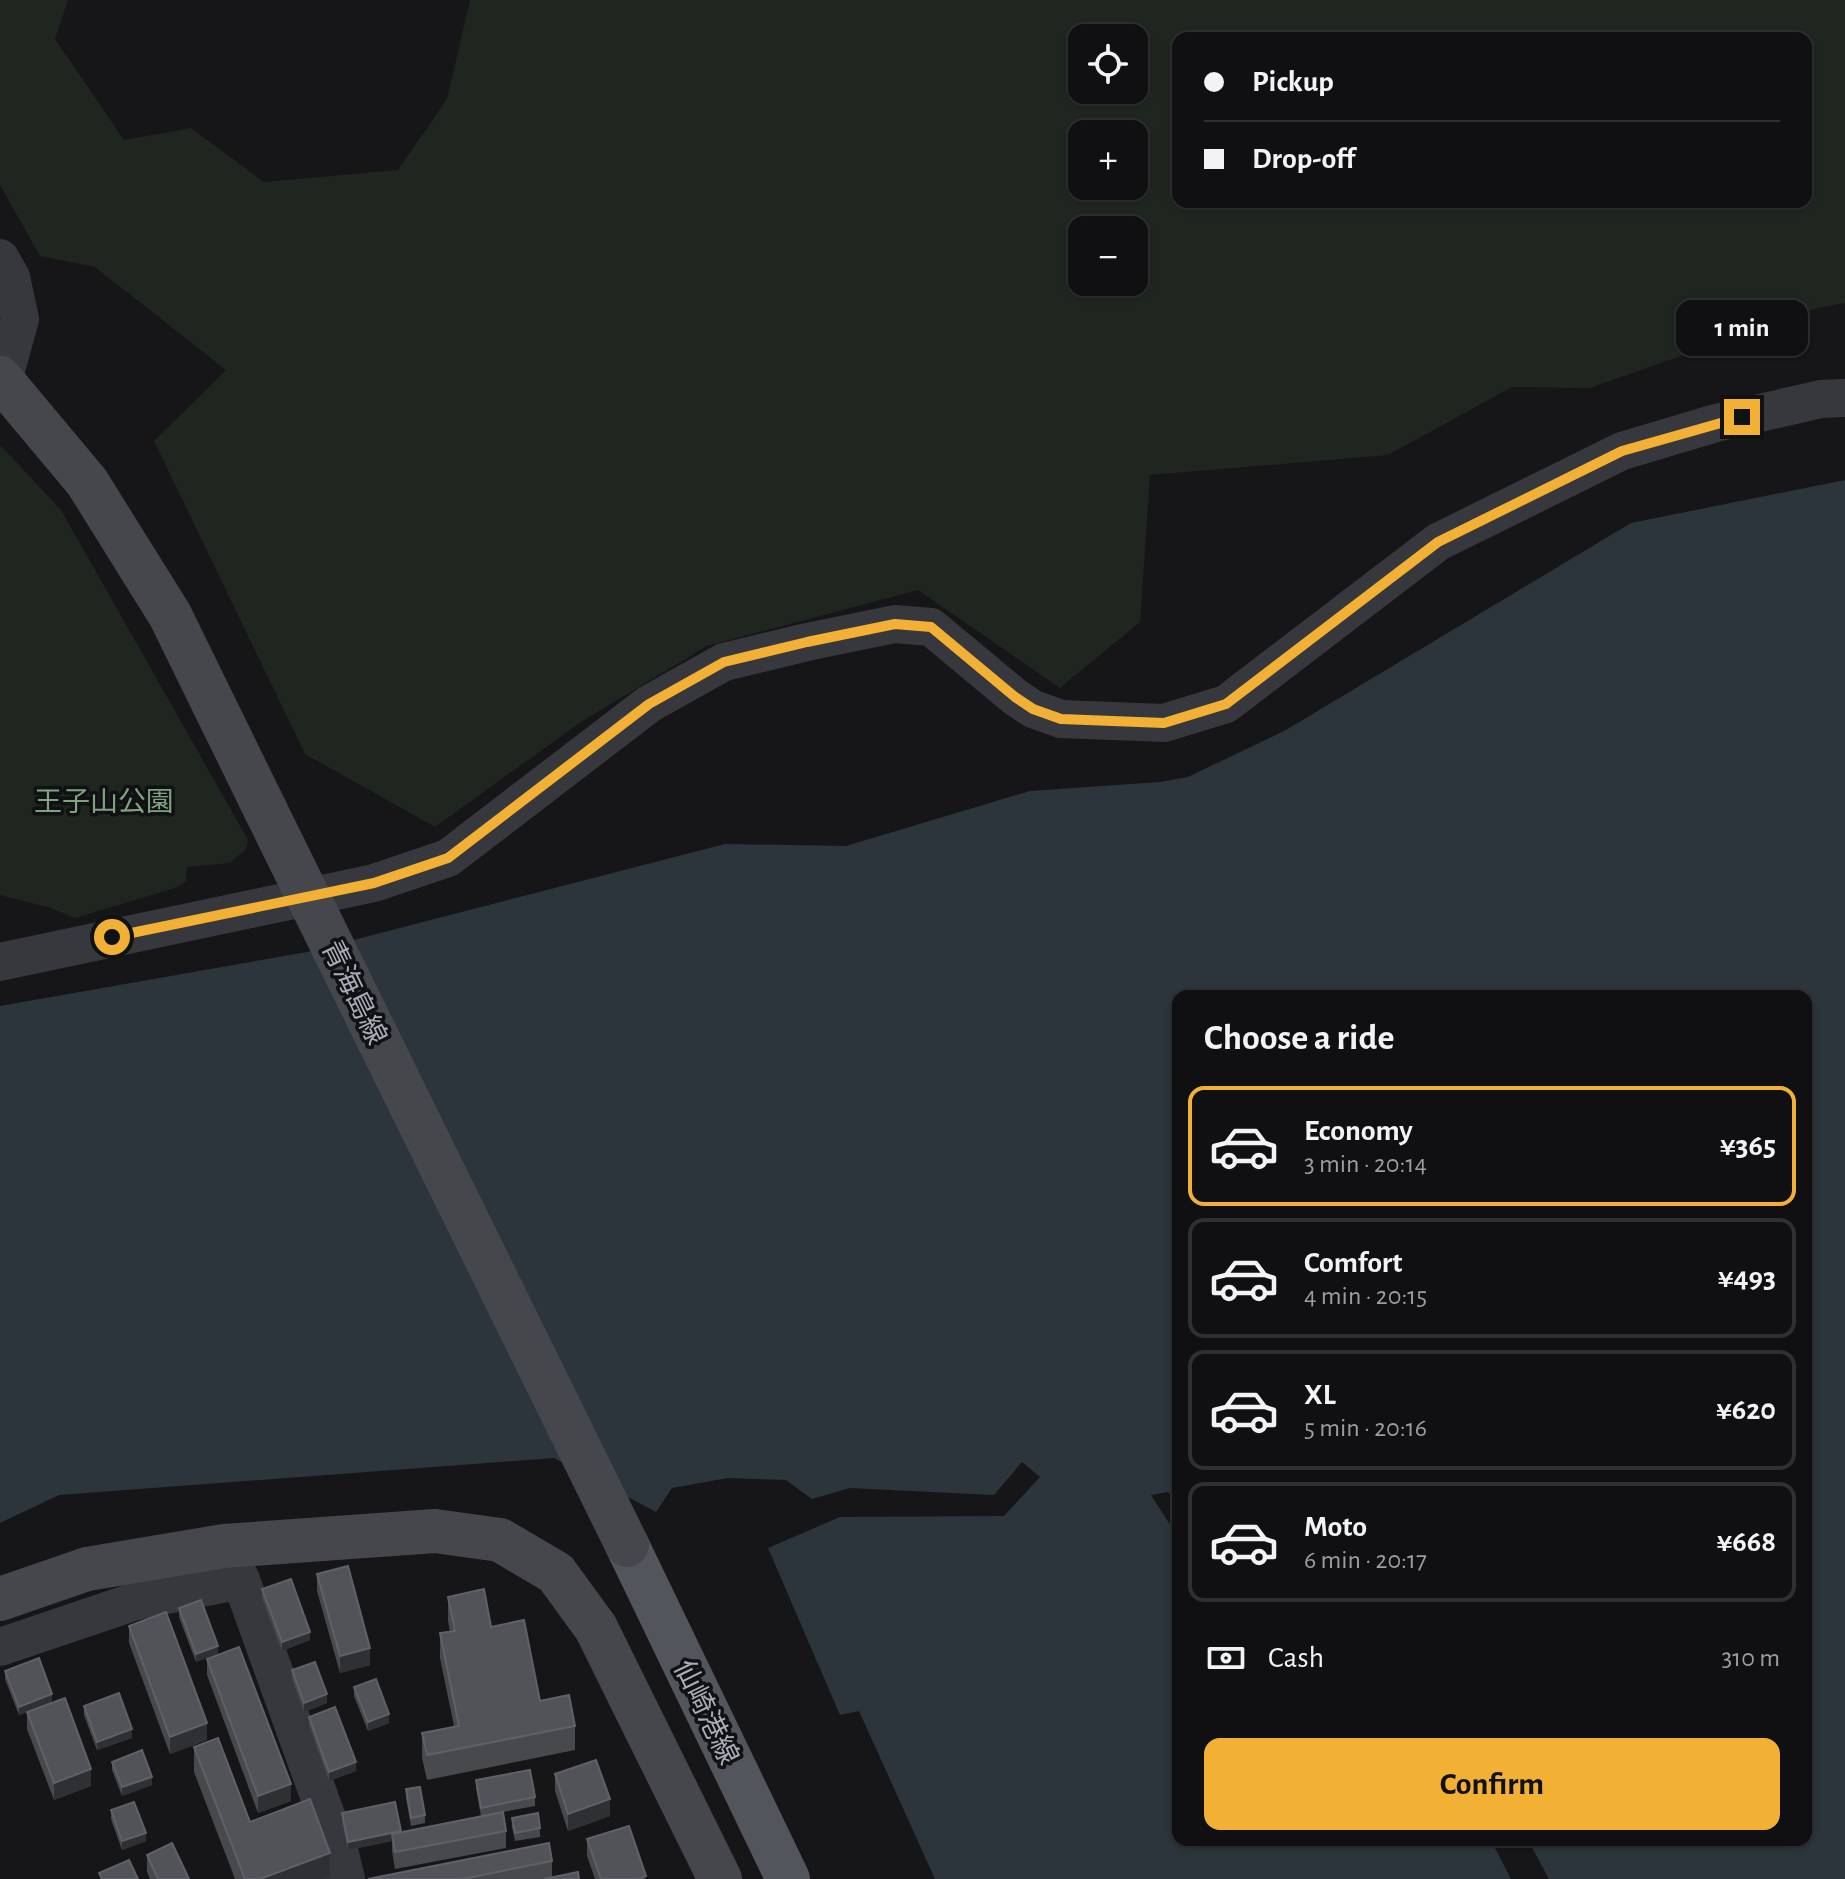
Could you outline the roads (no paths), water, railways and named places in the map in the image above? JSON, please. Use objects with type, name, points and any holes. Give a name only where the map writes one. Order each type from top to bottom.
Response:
[{"type":"main road","name":"青海島線","points":[[1,379],[87,482],[170,615],[627,1545]]},
{"type":"main road","points":[[0,1599],[87,1569],[233,1563],[435,1531],[500,1540],[556,1573],[596,1628],[720,1879]]},
{"type":"main road","name":"仙崎港線","points":[[627,1545],[788,1879]]},
{"type":"street","points":[[0,258],[11,277],[20,319],[1,379]]},
{"type":"street","points":[[0,962],[374,883],[448,858],[649,704],[724,662],[807,642],[895,624],[931,627],[1033,709],[1061,719],[1164,723],[1226,704],[1438,542],[1622,451],[1716,423],[1821,399],[1845,398]]},
{"type":"street","points":[[0,1647],[136,1601],[233,1563],[340,1854],[346,1879]]},
{"type":"park label","name":"王子山公園","points":[[104,801]]}]
